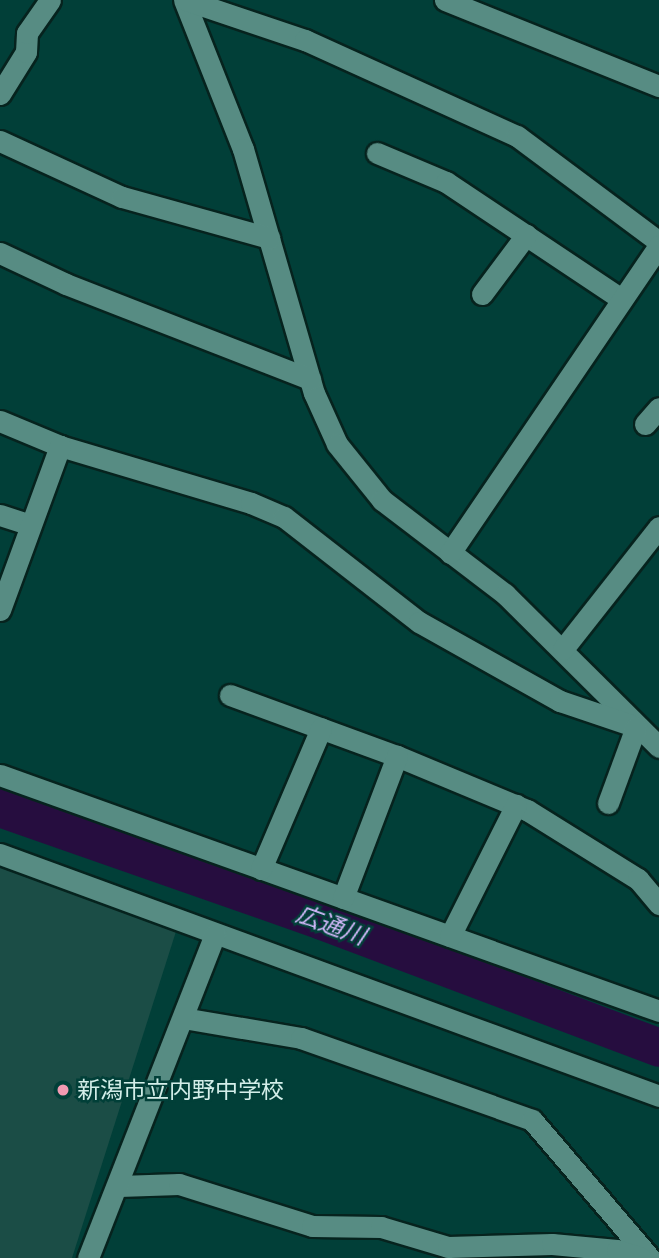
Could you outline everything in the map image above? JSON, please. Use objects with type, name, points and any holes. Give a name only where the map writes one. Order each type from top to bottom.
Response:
[{"type":"street","points":[[0,94],[26,52],[27,33],[50,0]]},
{"type":"street","points":[[185,0],[243,149],[310,379],[344,453],[382,500],[450,552],[563,649],[636,727],[659,747]]},
{"type":"street","points":[[185,0],[305,40],[517,136],[659,244],[450,552]]},
{"type":"street","points":[[445,0],[659,86]]},
{"type":"street","points":[[0,141],[122,197],[269,238]]},
{"type":"street","points":[[377,153],[446,182],[620,298]]},
{"type":"street","points":[[482,294],[526,235]]},
{"type":"street","points":[[0,253],[66,284],[310,379]]},
{"type":"street","points":[[0,421],[60,446],[284,517],[419,622],[560,701],[636,727]]},
{"type":"street","points":[[0,610],[60,446]]},
{"type":"street","points":[[0,515],[30,525]]},
{"type":"street","points":[[563,649],[659,527]]},
{"type":"street","points":[[230,695],[397,756],[516,805],[638,879],[659,904]]},
{"type":"street","points":[[608,803],[636,727]]},
{"type":"street","points":[[261,869],[321,728]]},
{"type":"street","points":[[343,898],[397,756]]},
{"type":"street","points":[[0,775],[659,1012]]},
{"type":"street","points":[[450,936],[516,805]]},
{"type":"street","points":[[0,854],[659,1096]]},
{"type":"street","points":[[88,1258],[215,934]]},
{"type":"street","points":[[183,1018],[300,1038],[532,1120],[652,1258],[659,1244]]},
{"type":"street","points":[[118,1186],[179,1184],[312,1226],[381,1227],[447,1247],[552,1244],[617,1250],[641,1258]]},
{"type":"shaded area","name":"新潟市立内野中学校","points":[[0,857],[179,922],[72,1258],[0,1258]]},
{"type":"waterway","name":"広通川","points":[[0,808],[322,921],[659,1048]]},
{"type":"place","name":"新潟市立内野中学校","points":[[63,1090]]}]
